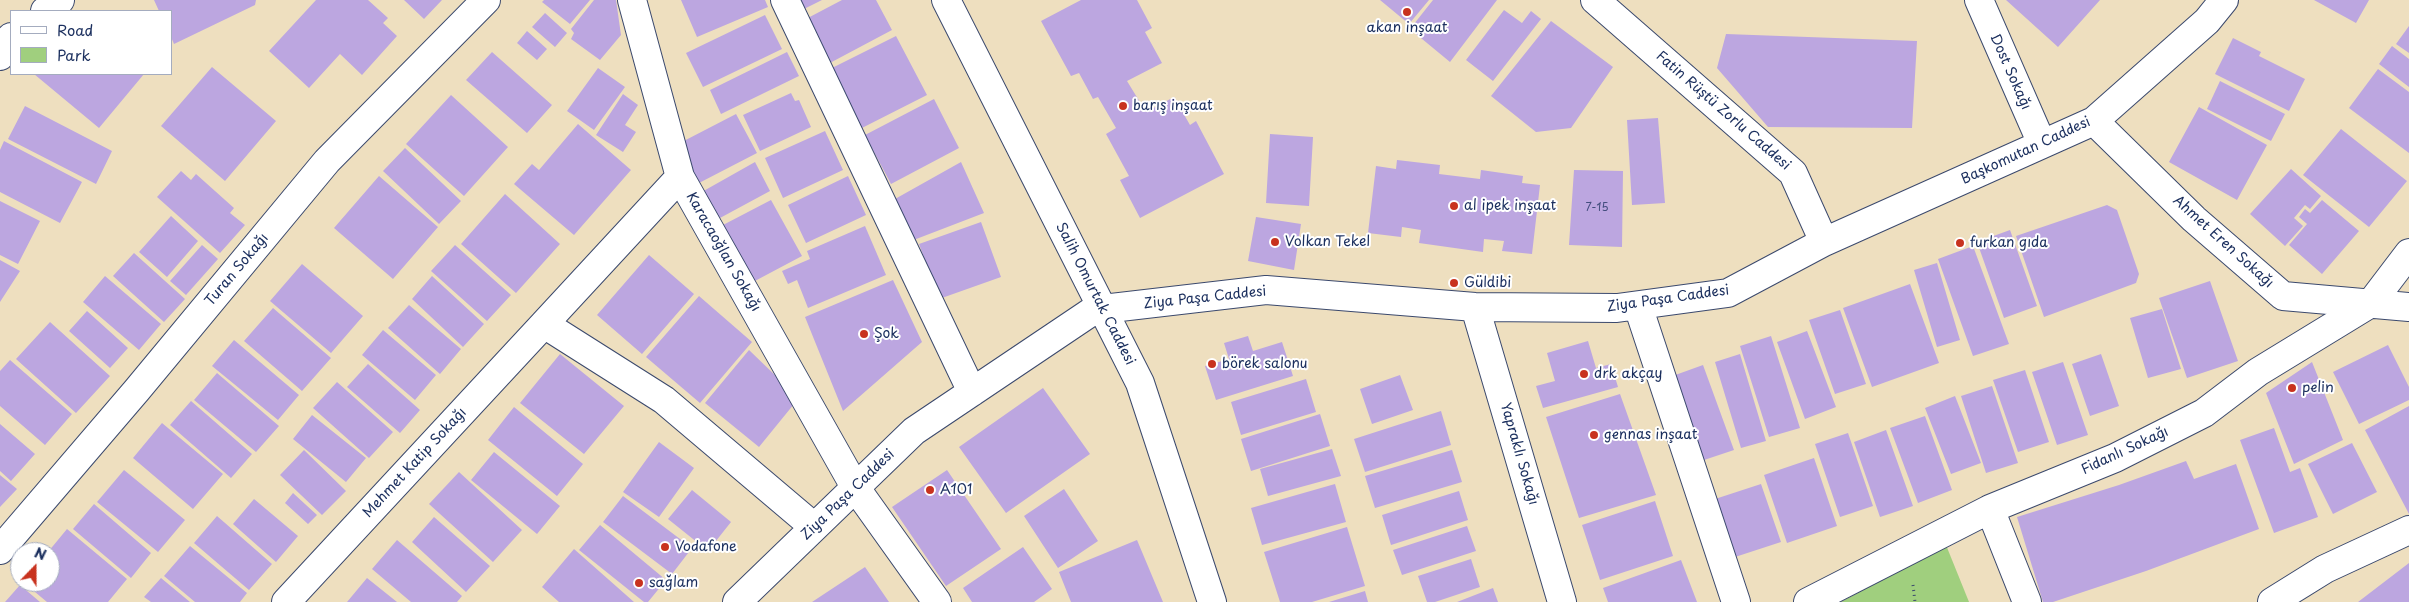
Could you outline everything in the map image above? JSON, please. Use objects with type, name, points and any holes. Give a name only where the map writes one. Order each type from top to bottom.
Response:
[{"type":"street","points":[[46,10],[60,0]]},
{"type":"street","name":"Turan Sokağı","points":[[0,550],[137,390],[327,161],[486,0]]},
{"type":"street","name":"Karacaoğlan Sokağı","points":[[632,0],[680,177],[856,487],[937,602]]},
{"type":"street","points":[[785,0],[972,392]]},
{"type":"street","name":"Salih Omurtak Caddesi","points":[[946,0],[1140,383],[1212,602]]},
{"type":"street","name":"Fatin Rüştü Zorlu Caddesi","points":[[1595,0],[1793,173],[1824,242]]},
{"type":"street","name":"Dost Sokağı","points":[[1979,0],[2042,144]]},
{"type":"street","name":"Başkomutan Caddesi","points":[[1824,242],[2094,120],[2207,21],[2224,0]]},
{"type":"street","points":[[0,56],[10,39]]},
{"type":"street","name":"Ahmet Eren Sokağı","points":[[2094,120],[2194,219],[2283,296],[2409,307]]},
{"type":"street","name":"Mehmet Katip Sokağı","points":[[286,602],[680,177]]},
{"type":"street","name":"Ziya Paşa Caddesi","points":[[740,601],[914,431],[1094,310],[1266,290],[1476,307],[1617,308],[1728,293],[1824,242]]},
{"type":"street","name":"Fidanlı Sokağı","points":[[1808,602],[1990,509],[2115,458],[2204,413],[2258,372],[2371,303],[2409,253]]},
{"type":"street","points":[[1638,306],[1736,602]]},
{"type":"street","name":"Yapraklı Sokağı","points":[[1476,307],[1562,602]]},
{"type":"street","points":[[544,324],[664,400],[814,528]]},
{"type":"street","points":[[1990,509],[2027,602]]},
{"type":"street","points":[[2272,602],[2325,569],[2409,530]]},
{"type":"green space","points":[[1946,545],[1969,602],[1841,602]]},
{"type":"building","points":[[154,0],[256,0],[255,5],[174,44],[172,39],[172,10],[159,10]]},
{"type":"building","points":[[316,0],[368,0],[388,18],[383,23],[397,36],[362,75],[340,54],[309,88],[269,51]]},
{"type":"building","points":[[404,0],[442,0],[424,19]]},
{"type":"building","points":[[544,0],[590,0],[570,24],[542,2]]},
{"type":"building","points":[[594,0],[616,0],[621,35],[600,60],[571,39],[574,33],[571,29]]},
{"type":"building","points":[[681,0],[765,0],[768,7],[697,37]]},
{"type":"building","points":[[795,0],[822,0],[800,11]]},
{"type":"building","points":[[842,0],[876,0],[892,30],[828,64],[804,20]]},
{"type":"building","name":"barış inşaat","points":[[1081,0],[1137,0],[1152,28],[1145,32],[1162,63],[1127,81],[1146,112],[1174,97],[1190,125],[1196,121],[1224,174],[1140,218],[1120,180],[1129,176],[1106,134],[1116,128],[1098,97],[1093,99],[1079,73],[1071,76],[1041,21]]},
{"type":"building","name":"akan inşaat","points":[[1380,0],[1429,0],[1409,24]]},
{"type":"building","points":[[1433,0],[1497,0],[1450,62],[1410,29]]},
{"type":"building","points":[[2006,0],[2100,0],[2058,47]]},
{"type":"building","points":[[2314,0],[2369,0],[2356,23]]},
{"type":"building","points":[[1504,10],[1522,23],[1531,11],[1541,19],[1493,81],[1466,60]]},
{"type":"building","points":[[545,13],[567,33],[555,47],[532,27]]},
{"type":"building","points":[[765,15],[782,49],[703,87],[686,53]]},
{"type":"building","points":[[1551,21],[1613,67],[1571,128],[1536,132],[1491,96]]},
{"type":"building","points":[[2409,26],[2409,53],[2396,44]]},
{"type":"building","points":[[527,31],[547,49],[537,60],[517,43]]},
{"type":"building","points":[[1726,34],[1917,41],[1912,128],[1768,127],[1717,68]]},
{"type":"building","points":[[896,36],[927,95],[856,131],[826,71]]},
{"type":"building","points":[[2233,38],[2261,52],[2259,56],[2305,79],[2289,111],[2215,74]]},
{"type":"building","points":[[2392,46],[2409,59],[2409,87],[2379,64]]},
{"type":"building","points":[[492,52],[552,105],[527,133],[466,80]]},
{"type":"building","points":[[787,52],[799,76],[721,114],[710,90]]},
{"type":"building","points":[[212,67],[276,121],[225,181],[161,126]]},
{"type":"building","points":[[598,68],[625,87],[594,130],[567,111]]},
{"type":"building","points":[[2378,69],[2409,92],[2409,153],[2349,108]]},
{"type":"building","points":[[35,75],[143,75],[99,128]]},
{"type":"building","points":[[2220,81],[2285,114],[2271,141],[2207,109]]},
{"type":"building","points":[[791,93],[795,101],[799,100],[811,127],[760,151],[743,115]]},
{"type":"building","points":[[623,94],[638,105],[625,125],[636,132],[623,152],[596,135]]},
{"type":"building","points":[[451,95],[508,147],[464,196],[406,144]]},
{"type":"building","points":[[934,99],[959,148],[891,184],[865,135]]},
{"type":"building","points":[[25,106],[112,151],[96,184],[8,139]]},
{"type":"building","points":[[2199,107],[2267,145],[2237,200],[2169,162]]},
{"type":"building","points":[[736,114],[757,153],[699,183],[678,144]]},
{"type":"building","points":[[1658,118],[1665,203],[1632,205],[1627,120]]},
{"type":"building","points":[[578,124],[631,170],[574,235],[514,184],[532,164],[539,170]]},
{"type":"building","points":[[2341,129],[2407,181],[2369,227],[2303,175]]},
{"type":"building","points":[[825,131],[843,170],[783,198],[765,158]]},
{"type":"building","points":[[1270,134],[1313,137],[1309,206],[1266,203]]},
{"type":"building","points":[[4,141],[82,182],[60,223],[0,192],[0,150]]},
{"type":"building","points":[[405,148],[461,201],[439,224],[383,171]]},
{"type":"building","name":"al ipek inşaat","points":[[1397,160],[1440,165],[1439,174],[1480,179],[1481,170],[1523,176],[1522,183],[1540,185],[1532,254],[1502,251],[1504,241],[1484,239],[1483,252],[1419,243],[1421,230],[1402,227],[1401,237],[1368,233],[1376,166],[1396,169]]},
{"type":"building","points":[[755,162],[770,191],[720,218],[700,193]]},
{"type":"building","points":[[961,162],[984,213],[911,241],[895,199]]},
{"type":"building","points":[[2291,169],[2321,196],[2310,209],[2305,205],[2294,218],[2303,226],[2285,246],[2250,214]]},
{"type":"building","name":"al ipek inşaat","points":[[1574,170],[1623,171],[1622,247],[1569,245]]},
{"type":"building","points":[[181,171],[191,180],[196,174],[234,208],[230,213],[245,225],[220,253],[157,197]]},
{"type":"building","points":[[379,176],[438,227],[393,279],[334,228]]},
{"type":"building","points":[[848,176],[866,215],[806,243],[788,205]]},
{"type":"building","points":[[505,194],[560,244],[516,293],[461,244]]},
{"type":"building","points":[[771,200],[802,256],[753,282],[723,225]]},
{"type":"building","points":[[2322,200],[2359,231],[2322,274],[2289,245],[2307,224],[2299,217],[2305,209],[2310,213]]},
{"type":"building","points":[[0,201],[40,221],[18,264],[0,255]]},
{"type":"building","points":[[2107,205],[2117,210],[2139,274],[2136,283],[2044,317],[2016,236]]},
{"type":"building","points":[[171,216],[198,241],[167,277],[139,252]]},
{"type":"building","name":"Volkan Tekel","points":[[1256,217],[1301,224],[1294,270],[1248,261]]},
{"type":"building","points":[[981,222],[1001,277],[939,299],[919,244]]},
{"type":"building","points":[[865,226],[886,275],[808,308],[797,280],[788,284],[782,271],[810,259],[807,251]]},
{"type":"building","points":[[2010,230],[2037,306],[2004,318],[1977,242]]},
{"type":"building","points":[[202,245],[218,259],[186,295],[170,281]]},
{"type":"building","points":[[455,245],[511,295],[487,321],[431,271]]},
{"type":"building","points":[[1973,246],[2009,344],[1973,356],[1938,259]]},
{"type":"building","points":[[134,253],[185,299],[164,322],[113,276]]},
{"type":"building","points":[[649,255],[694,294],[642,354],[597,315]]},
{"type":"building","points":[[0,260],[20,271],[0,302]]},
{"type":"building","points":[[1937,263],[1960,340],[1937,347],[1914,270]]},
{"type":"building","points":[[302,264],[363,316],[331,353],[270,301]]},
{"type":"building","points":[[105,276],[161,324],[139,350],[83,302]]},
{"type":"building","points":[[432,276],[484,324],[463,347],[412,299]]},
{"type":"building","points":[[893,280],[922,342],[843,411],[805,317]]},
{"type":"building","points":[[2210,281],[2238,361],[2187,378],[2159,298]]},
{"type":"building","points":[[1910,284],[1939,363],[1872,387],[1843,308]]},
{"type":"building","points":[[699,296],[752,342],[700,403],[646,357]]},
{"type":"building","points":[[409,305],[461,349],[440,374],[388,328]]},
{"type":"building","points":[[273,308],[331,358],[302,391],[244,341]]},
{"type":"building","points":[[2162,309],[2181,369],[2148,378],[2130,318]]},
{"type":"building","points":[[1840,310],[1866,384],[1835,394],[1809,320]]},
{"type":"building","points":[[87,311],[128,348],[110,368],[69,331]]},
{"type":"building","points":[[50,322],[110,376],[76,413],[16,359]]},
{"type":"building","points":[[383,330],[436,375],[415,400],[362,355]]},
{"type":"building","points":[[1807,331],[1836,407],[1805,419],[1777,342]]},
{"type":"building","points":[[1248,336],[1253,351],[1282,342],[1293,376],[1216,400],[1205,366],[1229,359],[1224,343]]},
{"type":"building","points":[[1771,336],[1800,428],[1769,437],[1740,346]]},
{"type":"building","points":[[234,340],[299,395],[278,420],[212,366]]},
{"type":"building","name":"drk akçay","points":[[1588,341],[1596,368],[1611,364],[1618,387],[1543,408],[1536,386],[1555,381],[1547,353]]},
{"type":"building","points":[[2388,345],[2409,387],[2409,400],[2359,424],[2333,372]]},
{"type":"building","points":[[749,350],[778,378],[794,404],[759,447],[705,403]]},
{"type":"building","points":[[560,354],[624,406],[584,454],[520,403]]},
{"type":"building","points":[[1740,354],[1766,441],[1741,448],[1715,362]]},
{"type":"building","points":[[2101,354],[2119,406],[2090,416],[2072,364]]},
{"type":"building","points":[[10,360],[72,414],[45,445],[0,406],[0,371]]},
{"type":"building","points":[[2063,362],[2088,435],[2057,445],[2032,372]]},
{"type":"building","points":[[2312,362],[2343,440],[2294,464],[2266,393]]},
{"type":"building","points":[[368,364],[420,410],[400,433],[347,387]]},
{"type":"building","points":[[1703,365],[1734,450],[1698,462],[1667,378]]},
{"type":"building","points":[[2025,370],[2049,442],[2018,452],[1993,380]]},
{"type":"building","points":[[217,373],[279,426],[256,452],[194,400]]},
{"type":"building","points":[[1400,375],[1413,410],[1372,424],[1360,389]]},
{"type":"building","points":[[1306,379],[1316,412],[1241,435],[1231,402]]},
{"type":"building","points":[[337,382],[393,432],[369,458],[313,408]]},
{"type":"building","points":[[1992,386],[2018,463],[1986,473],[1961,396]]},
{"type":"building","points":[[1043,388],[1090,454],[1006,513],[959,447]]},
{"type":"building","points":[[1620,394],[1656,495],[1579,518],[1546,417]]},
{"type":"building","points":[[1955,396],[1981,463],[1951,474],[1925,408]]},
{"type":"building","points":[[191,401],[252,454],[231,478],[170,425]]},
{"type":"building","points":[[2409,406],[2409,514],[2365,430]]},
{"type":"building","points":[[514,407],[583,464],[557,496],[488,440]]},
{"type":"building","points":[[1441,411],[1451,445],[1365,472],[1354,439]]},
{"type":"building","points":[[1320,414],[1330,446],[1251,471],[1241,439]]},
{"type":"building","points":[[312,415],[366,458],[346,482],[293,439]]},
{"type":"building","points":[[1925,416],[1952,490],[1918,503],[1890,428]]},
{"type":"building","points":[[162,423],[223,474],[193,509],[133,458]]},
{"type":"building","points":[[0,424],[35,454],[11,481],[0,471]]},
{"type":"building","points":[[2274,428],[2290,472],[2300,468],[2318,517],[2274,533],[2240,440]]},
{"type":"building","points":[[1886,430],[1913,506],[1880,517],[1854,442]]},
{"type":"building","points":[[1848,433],[1873,506],[1840,517],[1815,444]]},
{"type":"building","points":[[659,442],[694,468],[659,517],[623,492]]},
{"type":"building","points":[[2352,443],[2377,492],[2333,514],[2308,464]]},
{"type":"building","points":[[1332,449],[1341,476],[1268,496],[1260,469]]},
{"type":"building","points":[[304,450],[346,491],[322,515],[280,475]]},
{"type":"building","points":[[1452,450],[1462,482],[1375,508],[1365,476]]},
{"type":"building","points":[[494,452],[560,506],[537,534],[471,480]]},
{"type":"building","points":[[1814,458],[1837,526],[1787,543],[1764,475]]},
{"type":"building","points":[[2186,461],[2194,479],[2236,464],[2259,529],[2146,571],[2053,602],[2043,602],[2017,517],[2119,485]]},
{"type":"building","points":[[124,470],[185,520],[158,552],[97,502]]},
{"type":"building","points":[[947,470],[1001,549],[946,586],[892,507]]},
{"type":"building","points":[[459,472],[522,530],[493,562],[429,504]]},
{"type":"building","points":[[0,475],[17,489],[0,507]]},
{"type":"building","points":[[1335,484],[1346,522],[1262,545],[1251,508]]},
{"type":"building","points":[[1761,484],[1781,542],[1732,558],[1712,500]]},
{"type":"building","points":[[1064,489],[1098,541],[1058,568],[1024,516]]},
{"type":"building","points":[[692,490],[731,522],[708,551],[668,519]]},
{"type":"building","points":[[1459,491],[1468,520],[1391,545],[1382,515]]},
{"type":"building","points":[[293,493],[317,515],[308,524],[285,503]]},
{"type":"building","points":[[623,496],[692,548],[672,574],[603,522]]},
{"type":"building","points":[[254,499],[298,536],[276,562],[233,524]]},
{"type":"building","points":[[1655,501],[1673,556],[1600,580],[1582,525]]},
{"type":"building","points":[[94,504],[151,553],[131,578],[73,529]]},
{"type":"building","points":[[217,516],[272,564],[249,590],[194,543]]},
{"type":"building","points":[[434,517],[490,566],[466,592],[412,542]]},
{"type":"building","points":[[600,525],[666,580],[648,602],[644,602],[579,550]]},
{"type":"building","points":[[1467,526],[1476,551],[1402,575],[1393,550]]},
{"type":"building","points":[[1347,527],[1365,586],[1312,602],[1280,602],[1264,552]]},
{"type":"building","points":[[67,529],[127,579],[108,602],[47,602],[35,592],[60,592],[60,542],[56,542]]},
{"type":"building","points":[[397,540],[462,596],[457,602],[411,602],[372,569]]},
{"type":"building","points":[[1137,540],[1163,602],[1071,602],[1059,572]]},
{"type":"building","points":[[190,546],[247,593],[240,602],[195,602],[164,576]]},
{"type":"building","points":[[1023,547],[1052,589],[1034,602],[972,602],[963,588]]},
{"type":"building","points":[[574,549],[634,602],[559,602],[542,587]]},
{"type":"building","points":[[1471,559],[1480,587],[1435,602],[1427,602],[1418,576]]},
{"type":"building","points":[[1681,560],[1697,602],[1608,602],[1603,588]]},
{"type":"building","points":[[2409,563],[2409,602],[2358,602]]},
{"type":"building","points":[[865,567],[889,602],[812,602]]},
{"type":"building","points":[[161,578],[190,602],[151,602],[144,597]]},
{"type":"building","points":[[367,578],[397,602],[347,602]]},
{"type":"building","points":[[1493,588],[1498,602],[1457,602]]},
{"type":"building","points":[[1365,591],[1368,602],[1329,602]]},
{"type":"building","points":[[14,592],[28,592],[40,602],[5,602]]},
{"type":"place","name":"akan inşaat","points":[[1407,12]]},
{"type":"place","name":"barış inşaat","points":[[1123,106]]},
{"type":"place","name":"al ipek inşaat","points":[[1454,206]]},
{"type":"place","name":"Volkan Tekel","points":[[1275,242]]},
{"type":"place","name":"furkan gıda","points":[[1960,243]]},
{"type":"place","name":"Güldibi","points":[[1454,283]]},
{"type":"place","name":"Şok","points":[[864,334]]},
{"type":"place","name":"börek salonu","points":[[1212,364]]},
{"type":"place","name":"drk akçay","points":[[1584,374]]},
{"type":"place","name":"pelin","points":[[2292,388]]},
{"type":"place","name":"gennas inşaat","points":[[1594,435]]},
{"type":"place","name":"A101","points":[[930,490]]},
{"type":"place","name":"Vodafone","points":[[665,547]]},
{"type":"place","name":"sağlam","points":[[639,583]]}]
